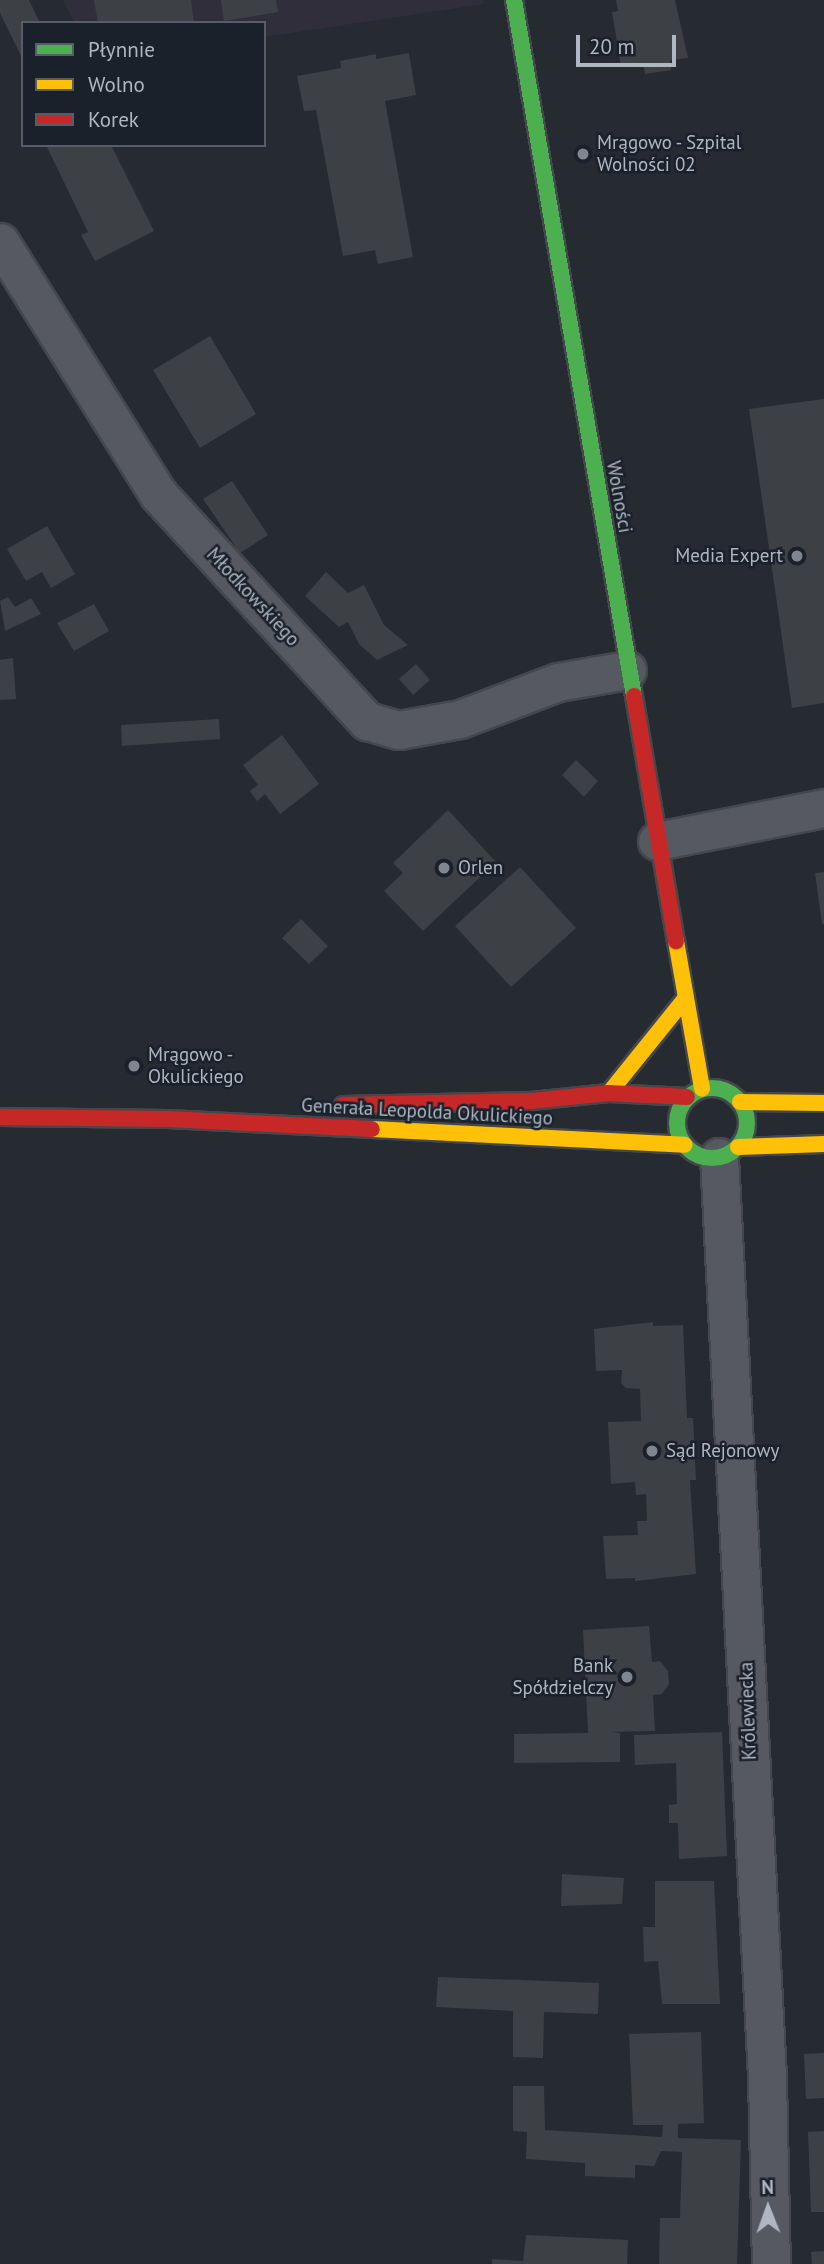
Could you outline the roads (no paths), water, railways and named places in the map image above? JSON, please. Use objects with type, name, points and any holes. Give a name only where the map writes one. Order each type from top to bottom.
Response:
[{"type":"street","name":"Wolności","points":[[514,0],[627,670],[702,1089]]},
{"type":"street","name":"Młodkowskiego","points":[[0,242],[158,494],[366,721],[399,730],[460,719],[558,682],[627,670]]},
{"type":"street","points":[[657,841],[824,807]]},
{"type":"street","points":[[609,1093],[684,1000]]},
{"type":"street","points":[[824,1103],[740,1102],[723,1090],[702,1089],[687,1097],[677,1116],[685,1145],[706,1158],[735,1159],[824,1144]]},
{"type":"street","name":"Generała Leopolda Okulickiego","points":[[331,1106],[531,1101],[609,1093],[687,1097]]},
{"type":"street","points":[[735,1159],[746,1129],[740,1102]]},
{"type":"street","name":"Generała Leopolda Okulickiego","points":[[167,1119],[303,1108]]},
{"type":"street","name":"Generała Leopolda Okulickiego","points":[[0,1117],[167,1119],[685,1145]]},
{"type":"street","name":"Królewiecka","points":[[735,1159],[767,2076],[771,2264]]},
{"type":"place","name":"Mrągowo - Szpital Wolności 02","points":[[583,154]]},
{"type":"place","name":"Media Expert","points":[[797,556]]},
{"type":"place","name":"Orlen","points":[[444,868]]},
{"type":"place","name":"Mrągowo - Okulickiego","points":[[134,1066]]},
{"type":"place","name":"Sąd Rejonowy","points":[[652,1451]]},
{"type":"place","name":"Bank Spółdzielczy","points":[[627,1677]]}]
